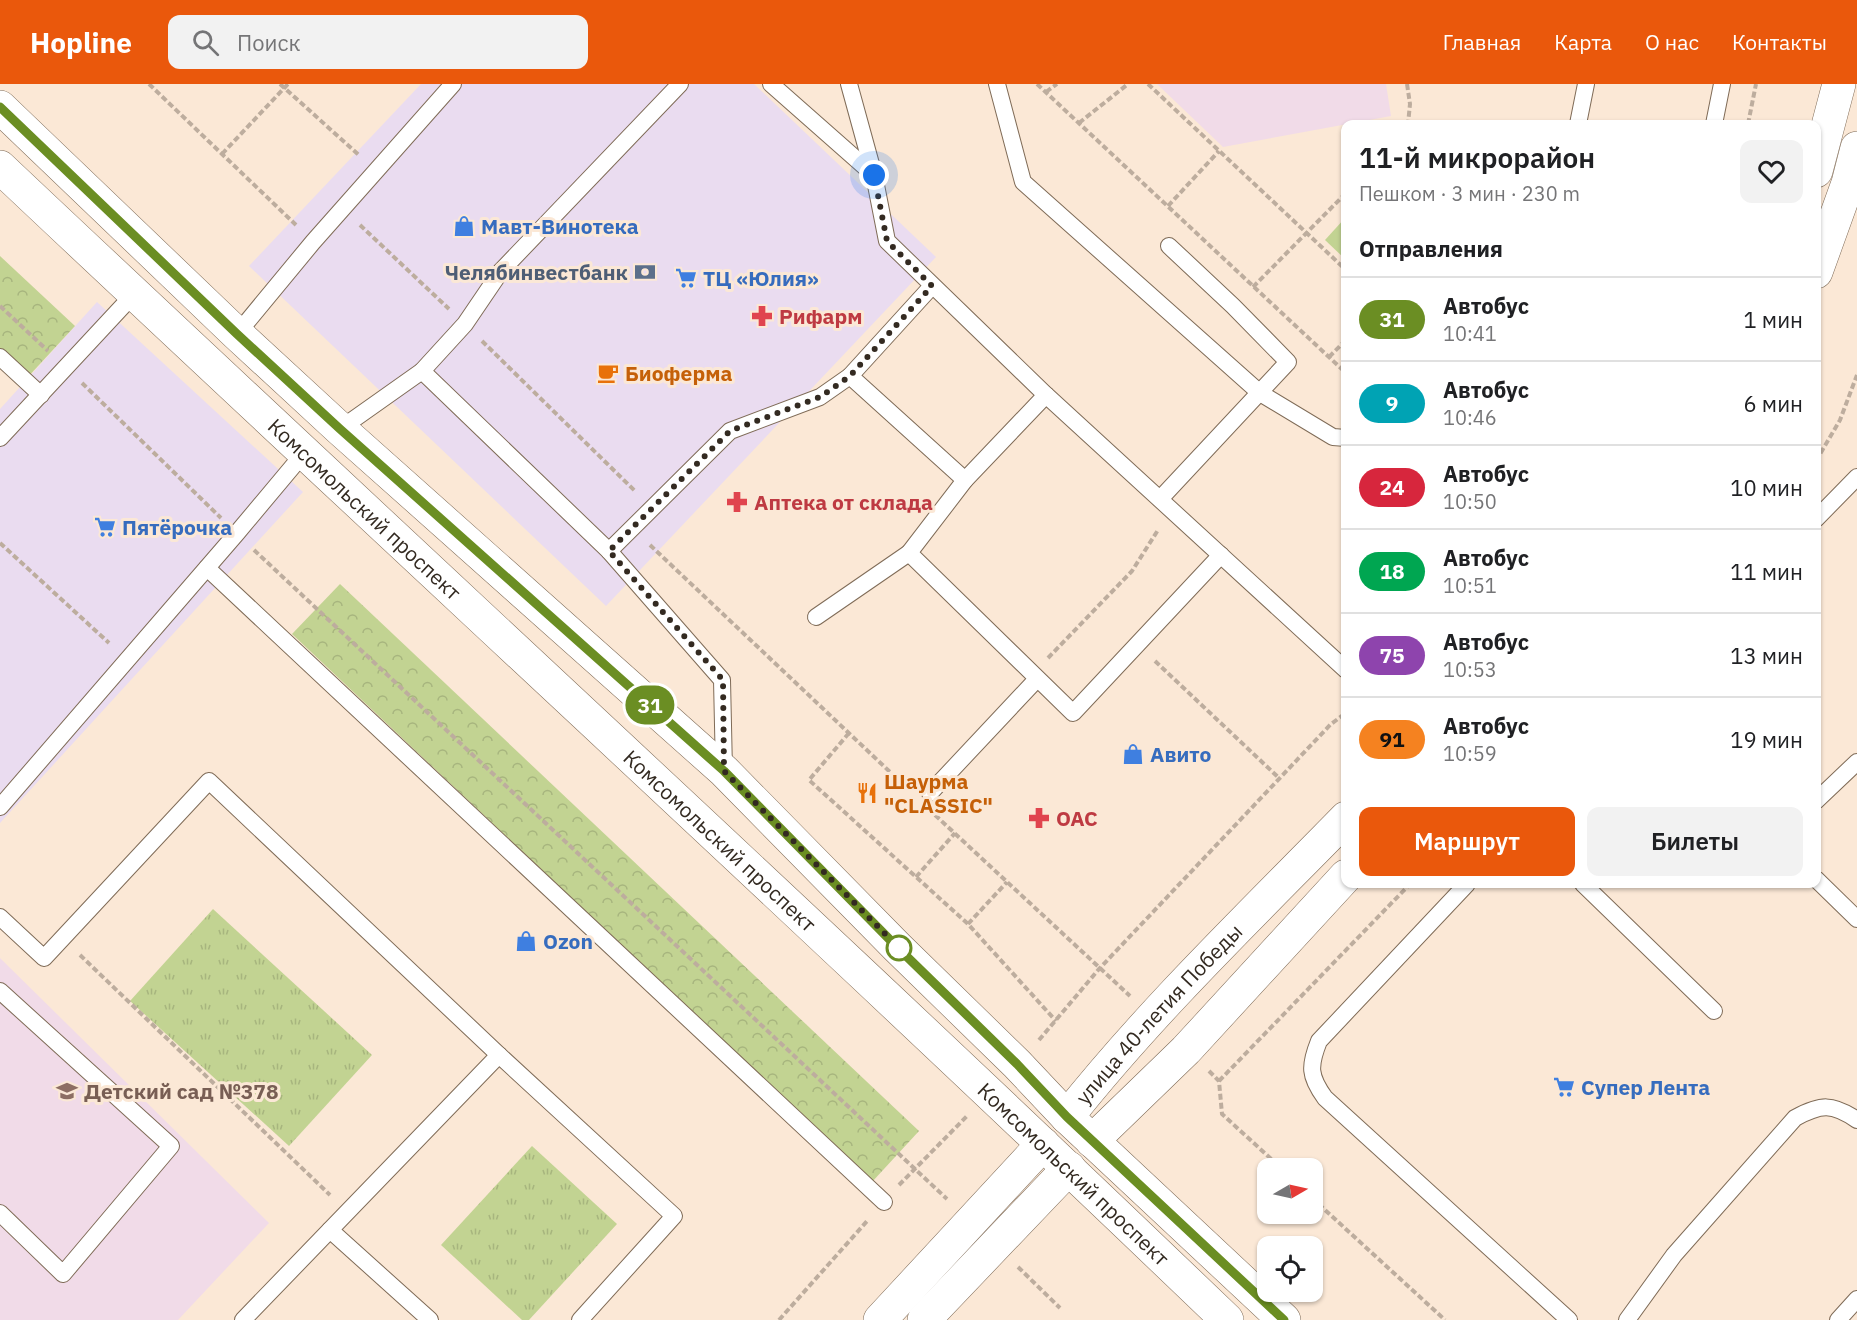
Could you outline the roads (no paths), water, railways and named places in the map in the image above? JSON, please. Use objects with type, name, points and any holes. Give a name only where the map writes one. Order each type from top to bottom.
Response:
[{"type":"main road","points":[[1821,152],[1839,84]]},
{"type":"main road","name":"Комсомольский проспект","points":[[0,107],[237,334],[340,429],[724,771],[897,947],[1017,1064],[1067,1117],[1284,1320]]},
{"type":"main road","points":[[1821,258],[1848,183],[1857,148]]},
{"type":"main road","name":"Комсомольский проспект","points":[[0,167],[1069,1168],[1227,1320]]},
{"type":"main road","name":"улица 40-летия Победы","points":[[880,1320],[1043,1144],[1152,1016],[1341,823]]},
{"type":"main road","name":"улица 40-летия Победы","points":[[924,1320],[1092,1141],[1186,1050],[1341,881]]},
{"type":"lane","points":[[237,334],[342,208],[453,84]]},
{"type":"lane","points":[[340,429],[422,371],[465,324],[501,271],[680,84]]},
{"type":"lane","points":[[771,84],[874,175]]},
{"type":"lane","points":[[849,84],[874,175],[887,241],[1046,395],[1341,665]]},
{"type":"lane","points":[[997,84],[1023,182],[1260,393],[1333,437],[1341,438]]},
{"type":"lane","points":[[1579,120],[1586,84]]},
{"type":"lane","points":[[1715,120],[1722,84]]},
{"type":"lane","points":[[1166,504],[1288,362],[1169,246]]},
{"type":"lane","points":[[609,551],[730,431],[820,397],[850,376],[932,286]]},
{"type":"lane","points":[[0,438],[134,294]]},
{"type":"lane","points":[[0,357],[41,395]]},
{"type":"lane","points":[[422,371],[609,551],[723,680],[724,771]]},
{"type":"lane","points":[[850,376],[965,480]]},
{"type":"lane","points":[[816,617],[909,554],[965,480],[1046,395]]},
{"type":"lane","points":[[0,807],[304,453]]},
{"type":"lane","points":[[1821,514],[1857,477]]},
{"type":"lane","points":[[909,554],[1073,713],[1221,555]]},
{"type":"lane","points":[[207,568],[884,1202]]},
{"type":"lane","points":[[922,794],[1035,677]]},
{"type":"lane","points":[[1821,797],[1854,771]]},
{"type":"lane","points":[[0,916],[44,958],[209,781],[499,1055],[674,1216],[580,1320]]},
{"type":"lane","points":[[1821,884],[1857,919]]},
{"type":"lane","points":[[1463,888],[1319,1041],[1311,1071],[1316,1085],[1325,1098],[1569,1320]]},
{"type":"lane","points":[[1587,888],[1714,1011]]},
{"type":"lane","points":[[0,991],[171,1146],[63,1274],[0,1213]]},
{"type":"lane","points":[[243,1320],[499,1055]]},
{"type":"lane","points":[[1627,1320],[1674,1255],[1795,1118],[1812,1108],[1828,1107],[1845,1112],[1857,1120]]},
{"type":"lane","points":[[330,1230],[430,1320]]},
{"type":"lane","points":[[1838,1320],[1857,1299]]},
{"type":"place","name":"Мавт-Винотека","points":[[464,226]]},
{"type":"place","name":"Челябинвестбанк","points":[[645,272]]},
{"type":"place","name":"ТЦ «Юлия»","points":[[686,278]]},
{"type":"place","name":"Рифарм","points":[[762,316]]},
{"type":"place","name":"Биоферма","points":[[608,373]]},
{"type":"place","name":"Аптека от склада","points":[[737,502]]},
{"type":"place","name":"Пятёрочка","points":[[105,527]]},
{"type":"place","name":"Авито","points":[[1133,754]]},
{"type":"place","name":"Шаурма \"CLASSIC\"","points":[[867,793]]},
{"type":"place","name":"ОАС","points":[[1039,818]]},
{"type":"place","name":"Ozon","points":[[526,941]]},
{"type":"place","name":"Супер Лента","points":[[1564,1087]]},
{"type":"place","name":"Детский сад №378","points":[[67,1091]]}]
